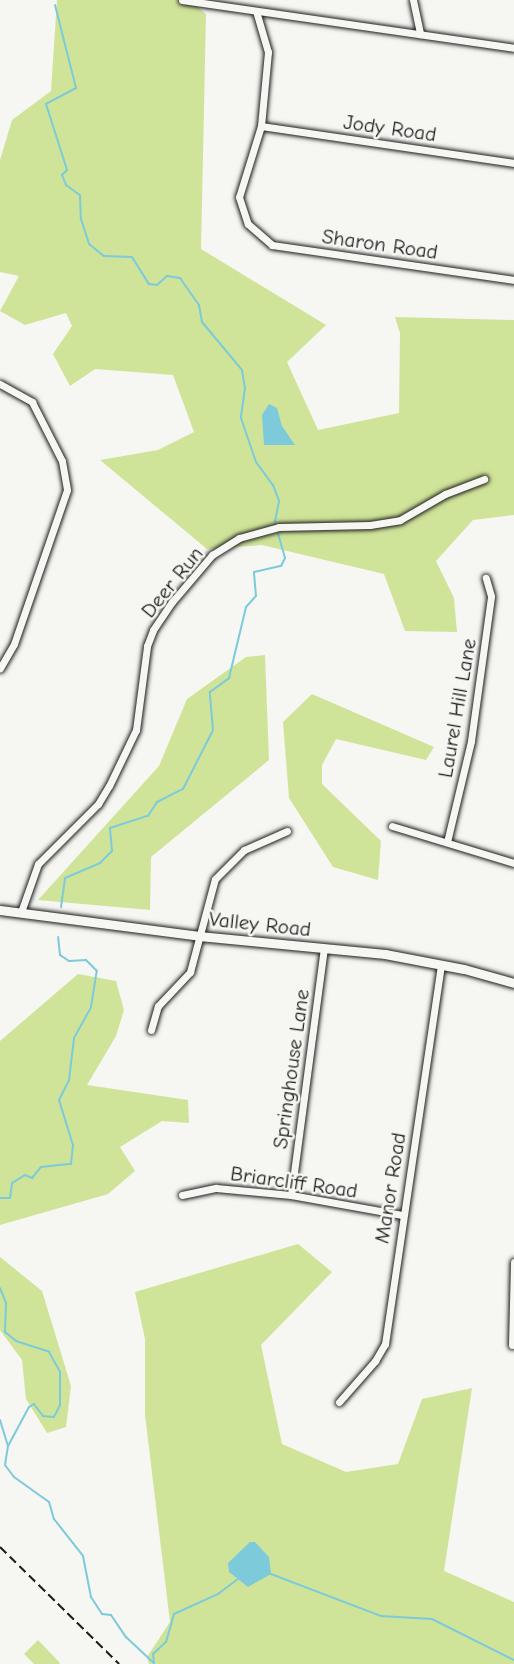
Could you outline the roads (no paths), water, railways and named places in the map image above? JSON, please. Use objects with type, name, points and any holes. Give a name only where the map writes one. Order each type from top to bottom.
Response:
[{"type":"main road","name":"Valley Road","points":[[0,910],[441,964],[514,983]]},
{"type":"street","points":[[182,0],[220,2],[256,11],[514,48]]},
{"type":"street","points":[[413,0],[420,34]]},
{"type":"street","points":[[256,11],[268,52],[261,126]]},
{"type":"street","name":"Jody Road","points":[[261,126],[514,163]]},
{"type":"street","name":"Sharon Road","points":[[261,126],[239,197],[248,224],[272,245],[514,280]]},
{"type":"street","points":[[0,384],[32,402],[59,452],[67,490],[14,644],[0,668]]},
{"type":"street","name":"Deer Run","points":[[21,912],[38,864],[98,804],[109,786],[136,730],[147,646],[153,630],[172,602],[212,555],[239,538],[279,527],[386,524],[400,520],[445,494],[484,479]]},
{"type":"street","name":"Laurel Hill Lane","points":[[447,842],[472,730],[491,596],[486,578]]},
{"type":"street","points":[[392,826],[514,863]]},
{"type":"street","points":[[151,1030],[158,1006],[190,972],[214,879],[244,850],[287,831]]},
{"type":"street","name":"Springhouse Lane","points":[[291,1195],[324,948]]},
{"type":"street","name":"Manor Road","points":[[339,1402],[375,1361],[385,1344],[402,1215],[441,964]]},
{"type":"street","name":"Briarcliff Road","points":[[182,1196],[216,1188],[291,1195],[402,1215]]},
{"type":"street","points":[[512,1344],[514,1262]]},
{"type":"water","points":[[269,404],[277,408],[282,426],[295,445],[264,445],[262,415]]},
{"type":"water","points":[[250,1542],[255,1542],[269,1557],[271,1574],[248,1587],[229,1572],[228,1563]]},
{"type":"waterway","points":[[55,5],[76,88],[46,104],[67,170],[62,175],[66,185],[80,195],[81,219],[89,244],[104,256],[132,257],[149,284],[157,285],[167,276],[180,278],[199,305],[202,322],[242,370],[245,388],[241,418],[256,462],[273,485],[279,501],[275,522]]},
{"type":"waterway","points":[[61,907],[65,878],[100,863],[112,851],[110,828],[148,816],[157,802],[183,789],[213,730],[210,692],[229,678],[246,607],[256,596],[254,572],[281,566],[285,558],[278,534]]},
{"type":"waterway","points":[[0,1198],[10,1198],[12,1183],[25,1175],[32,1178],[41,1167],[71,1164],[73,1145],[59,1100],[69,1080],[74,1038],[91,1007],[97,971],[86,960],[69,961],[60,955],[58,937]]},
{"type":"waterway","points":[[0,1288],[6,1303],[5,1332],[16,1341],[49,1352],[60,1372],[60,1405],[54,1417],[43,1416],[34,1404],[29,1407],[8,1446],[5,1465],[14,1477],[49,1502],[54,1519],[83,1556],[91,1597],[102,1614],[111,1615],[126,1637],[154,1663]]},
{"type":"waterway","points":[[0,1420],[8,1446]]},
{"type":"waterway","points":[[271,1574],[381,1616],[432,1619],[514,1660]]},
{"type":"waterway","points":[[154,1663],[153,1654],[166,1642],[174,1614],[218,1594],[238,1579]]},
{"type":"railway","points":[[0,1547],[119,1664]]}]
